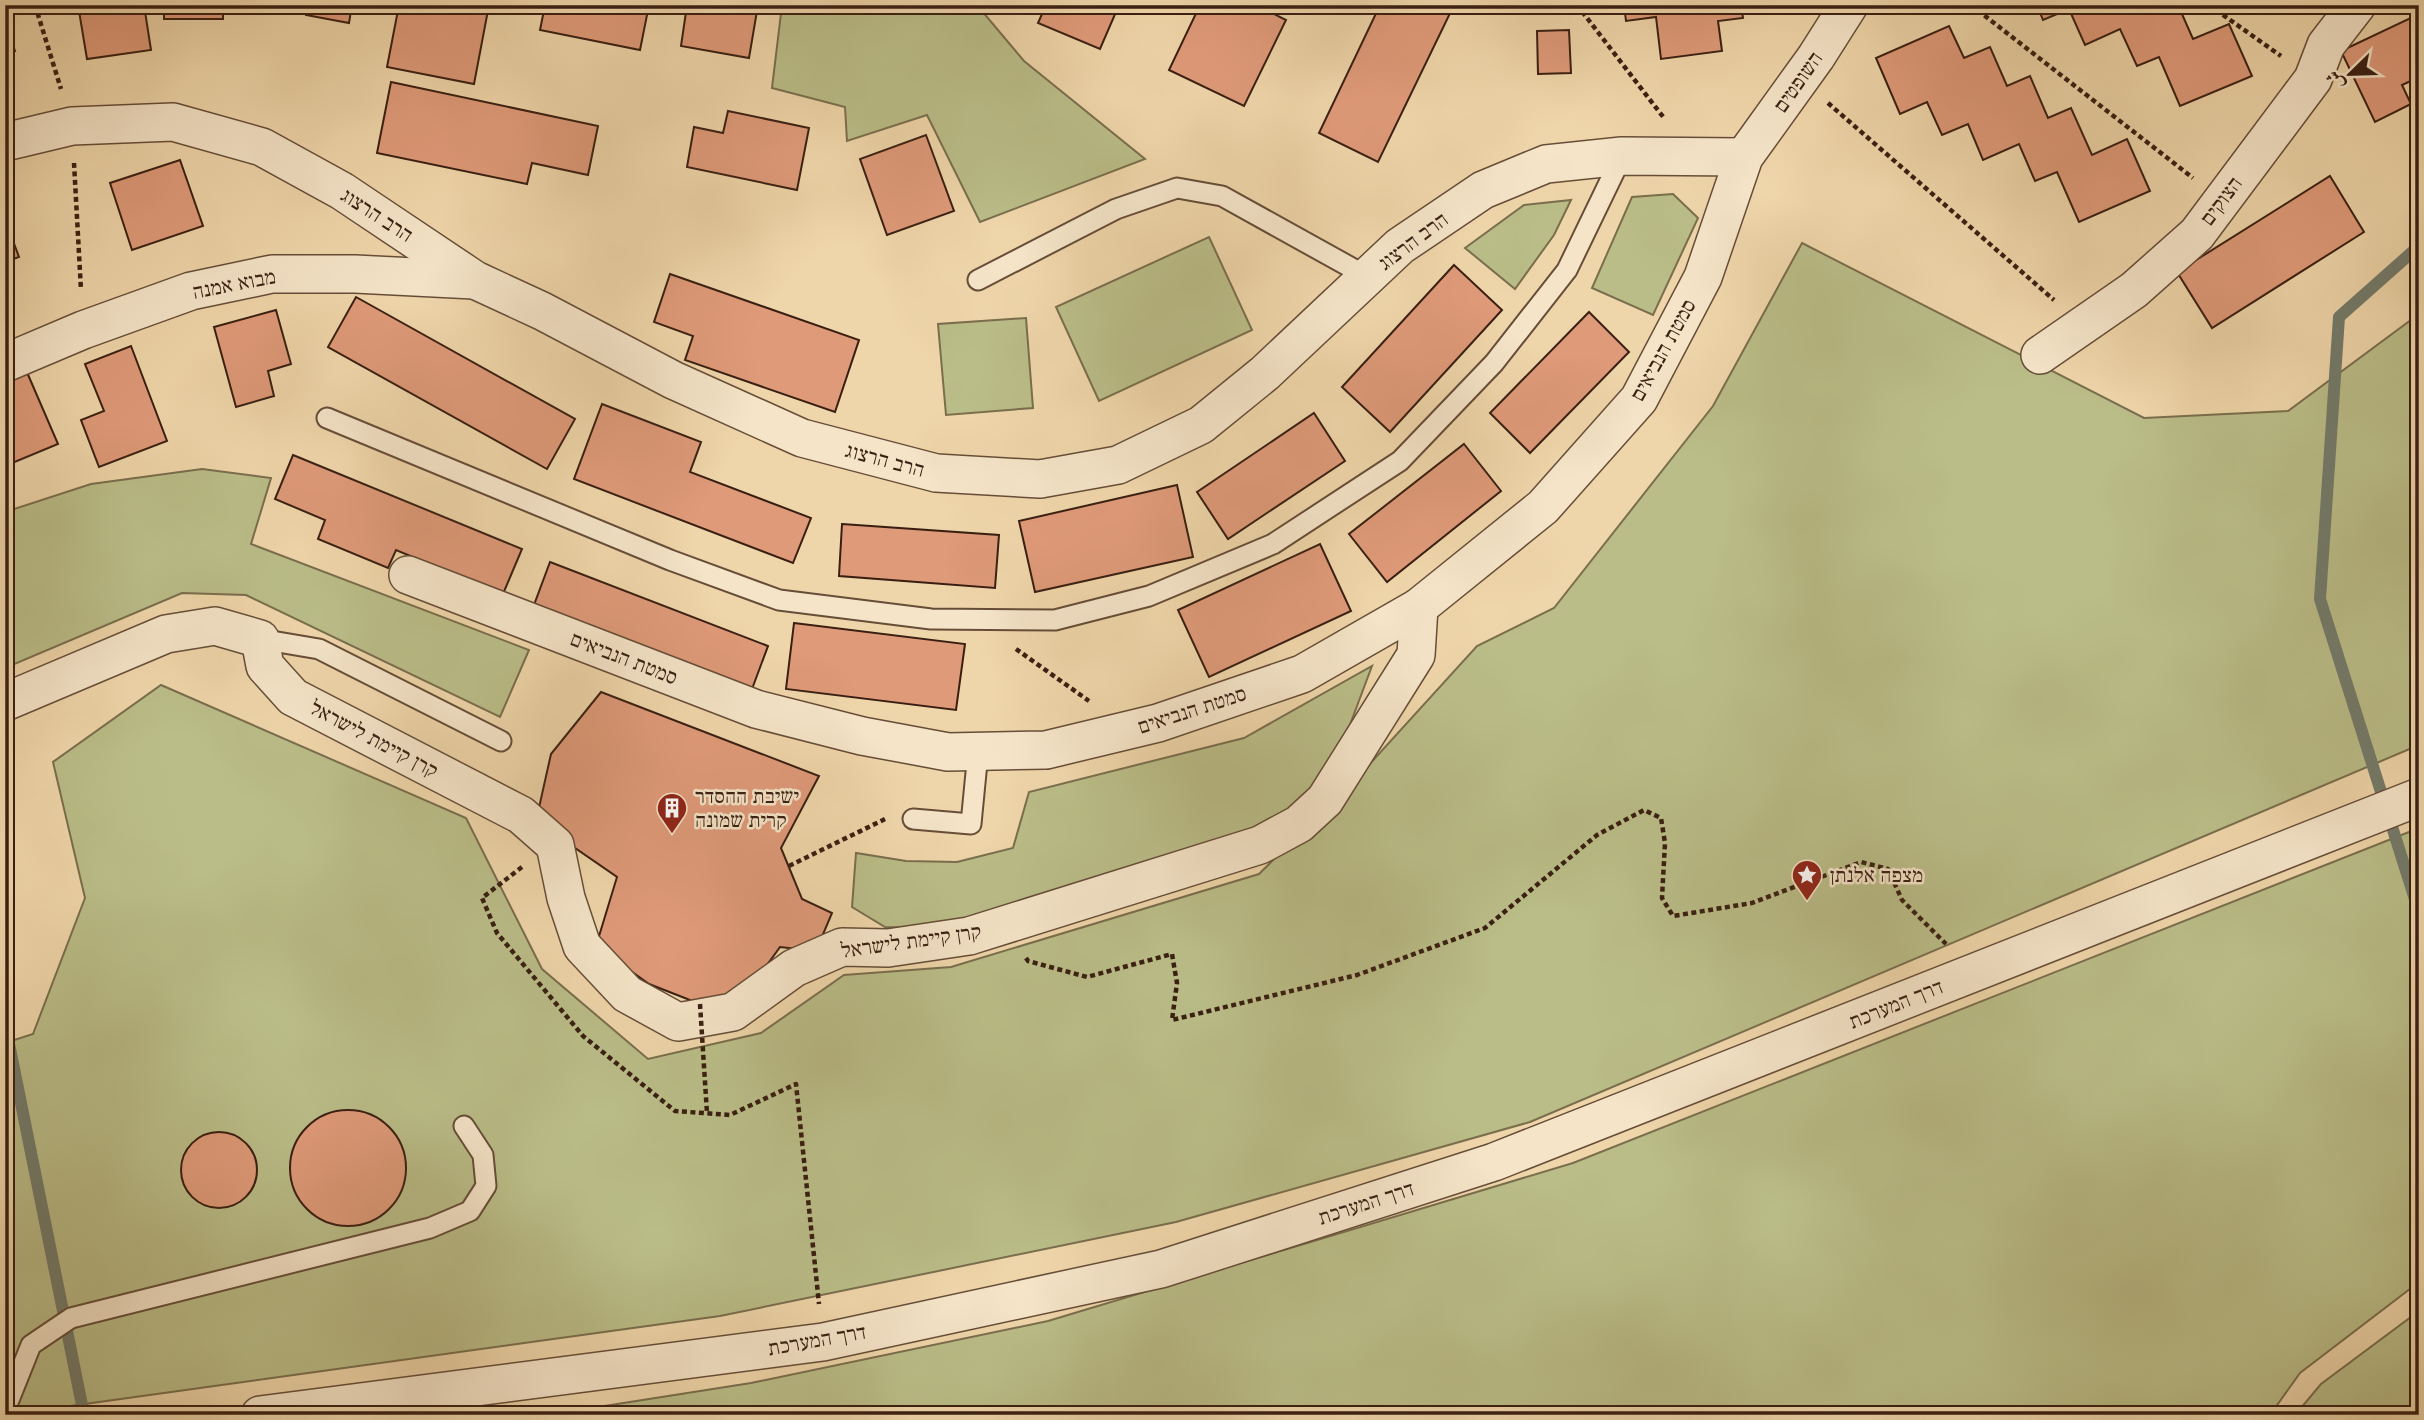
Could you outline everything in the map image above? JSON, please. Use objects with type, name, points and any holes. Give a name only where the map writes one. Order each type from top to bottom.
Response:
[{"type":"street","name":"השופטים","points":[[1744,157],[1849,5]]},
{"type":"street","name":"הצוקים","points":[[2040,355],[2134,290],[2197,234],[2313,79],[2326,45],[2357,5]]},
{"type":"street","name":"הרב הרצוג","points":[[5,142],[72,126],[173,122],[262,147],[342,191],[475,281],[542,311],[673,380],[802,438],[936,473],[1040,479],[1118,465],[1201,425],[1265,373],[1400,246],[1483,190],[1546,164],[1622,156],[1744,157]]},
{"type":"street","name":"סמטת הנביאים","points":[[408,575],[755,709],[862,736],[948,752],[1046,750],[1158,723],[1302,674],[1419,607],[1543,507],[1639,399],[1703,277],[1744,157]]},
{"type":"street","name":"מבוא אמנה","points":[[5,363],[83,330],[191,291],[272,274],[355,274],[475,281]]},
{"type":"street","name":"קרן קיימת לישראל","points":[[260,639],[265,666],[293,697],[521,816],[555,845],[566,898],[582,946],[626,994],[678,1022],[733,1012],[794,968],[842,947],[888,948],[970,936],[1260,845],[1299,824],[1325,800],[1416,655],[1419,607]]},
{"type":"street","points":[[5,702],[166,634],[215,626],[260,639]]},
{"type":"street","name":"דרך המערכת","points":[[260,1415],[823,1342],[1161,1269],[1494,1163],[2419,797]]},
{"type":"lane","points":[[327,418],[670,561],[779,600],[931,619],[1055,620],[1149,596],[1273,544],[1400,461],[1494,363],[1567,270],[1622,156]]},
{"type":"lane","points":[[978,280],[1116,209],[1177,188],[1222,196],[1368,277]]},
{"type":"lane","points":[[260,639],[318,649],[501,741]]},
{"type":"lane","points":[[913,818],[971,824],[978,752]]},
{"type":"lane","points":[[5,1410],[31,1345],[71,1318],[430,1228],[470,1211],[486,1186],[483,1155],[464,1126]]},
{"type":"path","points":[[1577,5],[1694,157]]},
{"type":"path","points":[[1971,5],[2221,200]]},
{"type":"path","points":[[2209,5],[2313,79]]},
{"type":"path","points":[[1800,79],[2083,325]]},
{"type":"path","points":[[974,619],[1130,730]]},
{"type":"path","points":[[1005,925],[1028,961],[1087,977],[1172,954],[1177,984],[1171,1020],[1357,975],[1485,928],[1597,835],[1644,810],[1661,818],[1665,843],[1662,898],[1673,916],[1752,903],[1861,862],[1888,869],[1902,900],[1937,933],[1971,974]]},
{"type":"path","points":[[789,866],[892,816],[913,818]]},
{"type":"path","points":[[506,878],[482,898],[497,933],[583,1036],[676,1111],[730,1115],[796,1084],[823,1342]]},
{"type":"path","points":[[700,1004],[708,1113]]},
{"type":"green space","points":[[782,5],[977,5],[1024,61],[1145,159],[980,222],[927,115],[847,141],[845,107],[772,88]]},
{"type":"green space","points":[[1673,194],[1698,218],[1653,315],[1592,288],[1632,197]]},
{"type":"green space","points":[[1571,200],[1554,235],[1515,289],[1465,248],[1524,205]]},
{"type":"green space","points":[[1209,237],[1252,330],[1099,401],[1056,307]]},
{"type":"green space","points":[[1802,243],[2144,418],[2288,411],[2419,314],[2419,745],[1530,1122],[1176,1222],[720,1316],[5,1415],[5,1043],[33,1034],[85,898],[53,762],[161,685],[466,818],[542,969],[648,1059],[761,1033],[844,975],[951,967],[1259,874],[1357,778],[1477,646],[1554,608],[1713,406]]},
{"type":"green space","points":[[1026,318],[1033,408],[946,415],[938,324]]},
{"type":"green space","points":[[202,469],[271,478],[251,544],[529,650],[500,717],[246,595],[182,593],[5,668],[5,512],[91,484]]},
{"type":"green space","points":[[1372,666],[1342,746],[1296,810],[1254,833],[951,929],[885,927],[852,907],[856,853],[906,861],[957,862],[1013,848],[1029,792],[1244,738]]},
{"type":"green space","points":[[2419,828],[2419,1282],[2300,1373],[2270,1415],[547,1415],[751,1383],[1048,1321],[1573,1163]]},
{"type":"green space","points":[[2419,1311],[2419,1415],[2295,1415],[2321,1384]]},
{"type":"building","points":[[78,5],[144,5],[151,50],[87,59]]},
{"type":"building","points":[[164,5],[223,5],[223,19],[164,19]]},
{"type":"building","points":[[307,5],[352,5],[349,23],[306,15]]},
{"type":"building","points":[[399,5],[489,5],[474,84],[387,67]]},
{"type":"building","points":[[545,5],[649,5],[640,50],[540,30]]},
{"type":"building","points":[[687,5],[758,5],[749,58],[681,46]]},
{"type":"building","points":[[1046,5],[1119,5],[1100,49],[1038,23]]},
{"type":"building","points":[[1200,5],[1266,5],[1264,9],[1286,20],[1244,106],[1169,70]]},
{"type":"building","points":[[1380,5],[1454,5],[1378,162],[1319,133]]},
{"type":"building","points":[[1624,5],[1741,5],[1743,18],[1718,21],[1722,51],[1661,59],[1656,17],[1626,21]]},
{"type":"building","points":[[2037,5],[2178,5],[2193,39],[2229,24],[2252,76],[2180,106],[2159,57],[2137,66],[2120,29],[2085,45],[2069,9],[2043,20]]},
{"type":"building","points":[[2419,14],[2419,77],[2402,85],[2411,104],[2375,122],[2341,51]]},
{"type":"building","points":[[5,21],[15,51],[5,54]]},
{"type":"building","points":[[1949,26],[1964,58],[1990,47],[2007,86],[2030,76],[2048,118],[2071,108],[2092,155],[2127,139],[2150,191],[2079,222],[2057,172],[2035,181],[2019,144],[1983,160],[1968,124],[1942,135],[1927,102],[1900,114],[1876,58]]},
{"type":"building","points":[[1569,30],[1571,73],[1538,74],[1537,31]]},
{"type":"building","points":[[391,82],[598,126],[588,175],[532,163],[527,184],[377,153]]},
{"type":"building","points":[[728,111],[809,128],[797,190],[687,167],[694,127],[723,133]]},
{"type":"building","points":[[926,135],[954,211],[887,235],[860,159]]},
{"type":"building","points":[[180,160],[203,226],[132,250],[110,183]]},
{"type":"building","points":[[2330,176],[2364,232],[2212,328],[2177,272]]},
{"type":"building","points":[[5,219],[19,257],[5,262]]},
{"type":"building","points":[[1454,265],[1502,310],[1390,432],[1342,387]]},
{"type":"building","points":[[670,274],[859,340],[835,412],[685,360],[693,336],[654,322]]},
{"type":"building","points":[[356,297],[575,419],[547,469],[328,347]]},
{"type":"building","points":[[276,310],[291,364],[268,371],[274,396],[236,407],[214,327]]},
{"type":"building","points":[[1589,312],[1629,352],[1530,453],[1490,413]]},
{"type":"building","points":[[131,346],[167,441],[99,467],[81,420],[104,411],[85,364]]},
{"type":"building","points":[[26,370],[58,444],[5,466],[5,379]]},
{"type":"building","points":[[602,404],[701,442],[690,472],[811,518],[793,563],[574,479]]},
{"type":"building","points":[[1314,413],[1345,461],[1228,539],[1197,492]]},
{"type":"building","points":[[1464,444],[1501,491],[1387,582],[1349,534]]},
{"type":"building","points":[[293,455],[522,549],[503,594],[396,550],[388,568],[318,539],[325,520],[275,499]]},
{"type":"building","points":[[1177,485],[1193,557],[1035,592],[1019,521]]},
{"type":"building","points":[[842,524],[999,535],[995,588],[839,576]]},
{"type":"building","points":[[1320,544],[1351,611],[1209,677],[1178,610]]},
{"type":"building","points":[[550,562],[768,646],[752,689],[534,605]]},
{"type":"building","points":[[794,623],[965,644],[956,710],[786,689]]},
{"type":"building","name":"ישיבת ההסדר קרית שמונה","points":[[601,692],[819,776],[781,848],[802,899],[832,913],[816,951],[780,947],[744,997],[700,1004],[649,984],[596,946],[617,877],[536,821],[551,754]]},
{"type":"building","points":[[348,1110],[370,1114],[389,1127],[402,1146],[406,1168],[402,1190],[389,1209],[370,1222],[348,1226],[326,1222],[307,1209],[294,1190],[290,1168],[294,1146],[307,1127],[326,1114]]},
{"type":"building","points":[[227,1132],[240,1138],[251,1149],[257,1162],[255,1185],[240,1202],[227,1208],[211,1208],[198,1202],[183,1185],[181,1162],[187,1149],[204,1134]]},
{"type":"waterway","points":[[2419,246],[2339,317],[2320,599],[2419,912]]},
{"type":"waterway","points":[[5,1024],[84,1415]]},
{"type":"place","name":"ישיבת ההסדר קרית שמונה","points":[[672,835]]},
{"type":"place","name":"מצפה אלנתן","points":[[1807,902]]}]
